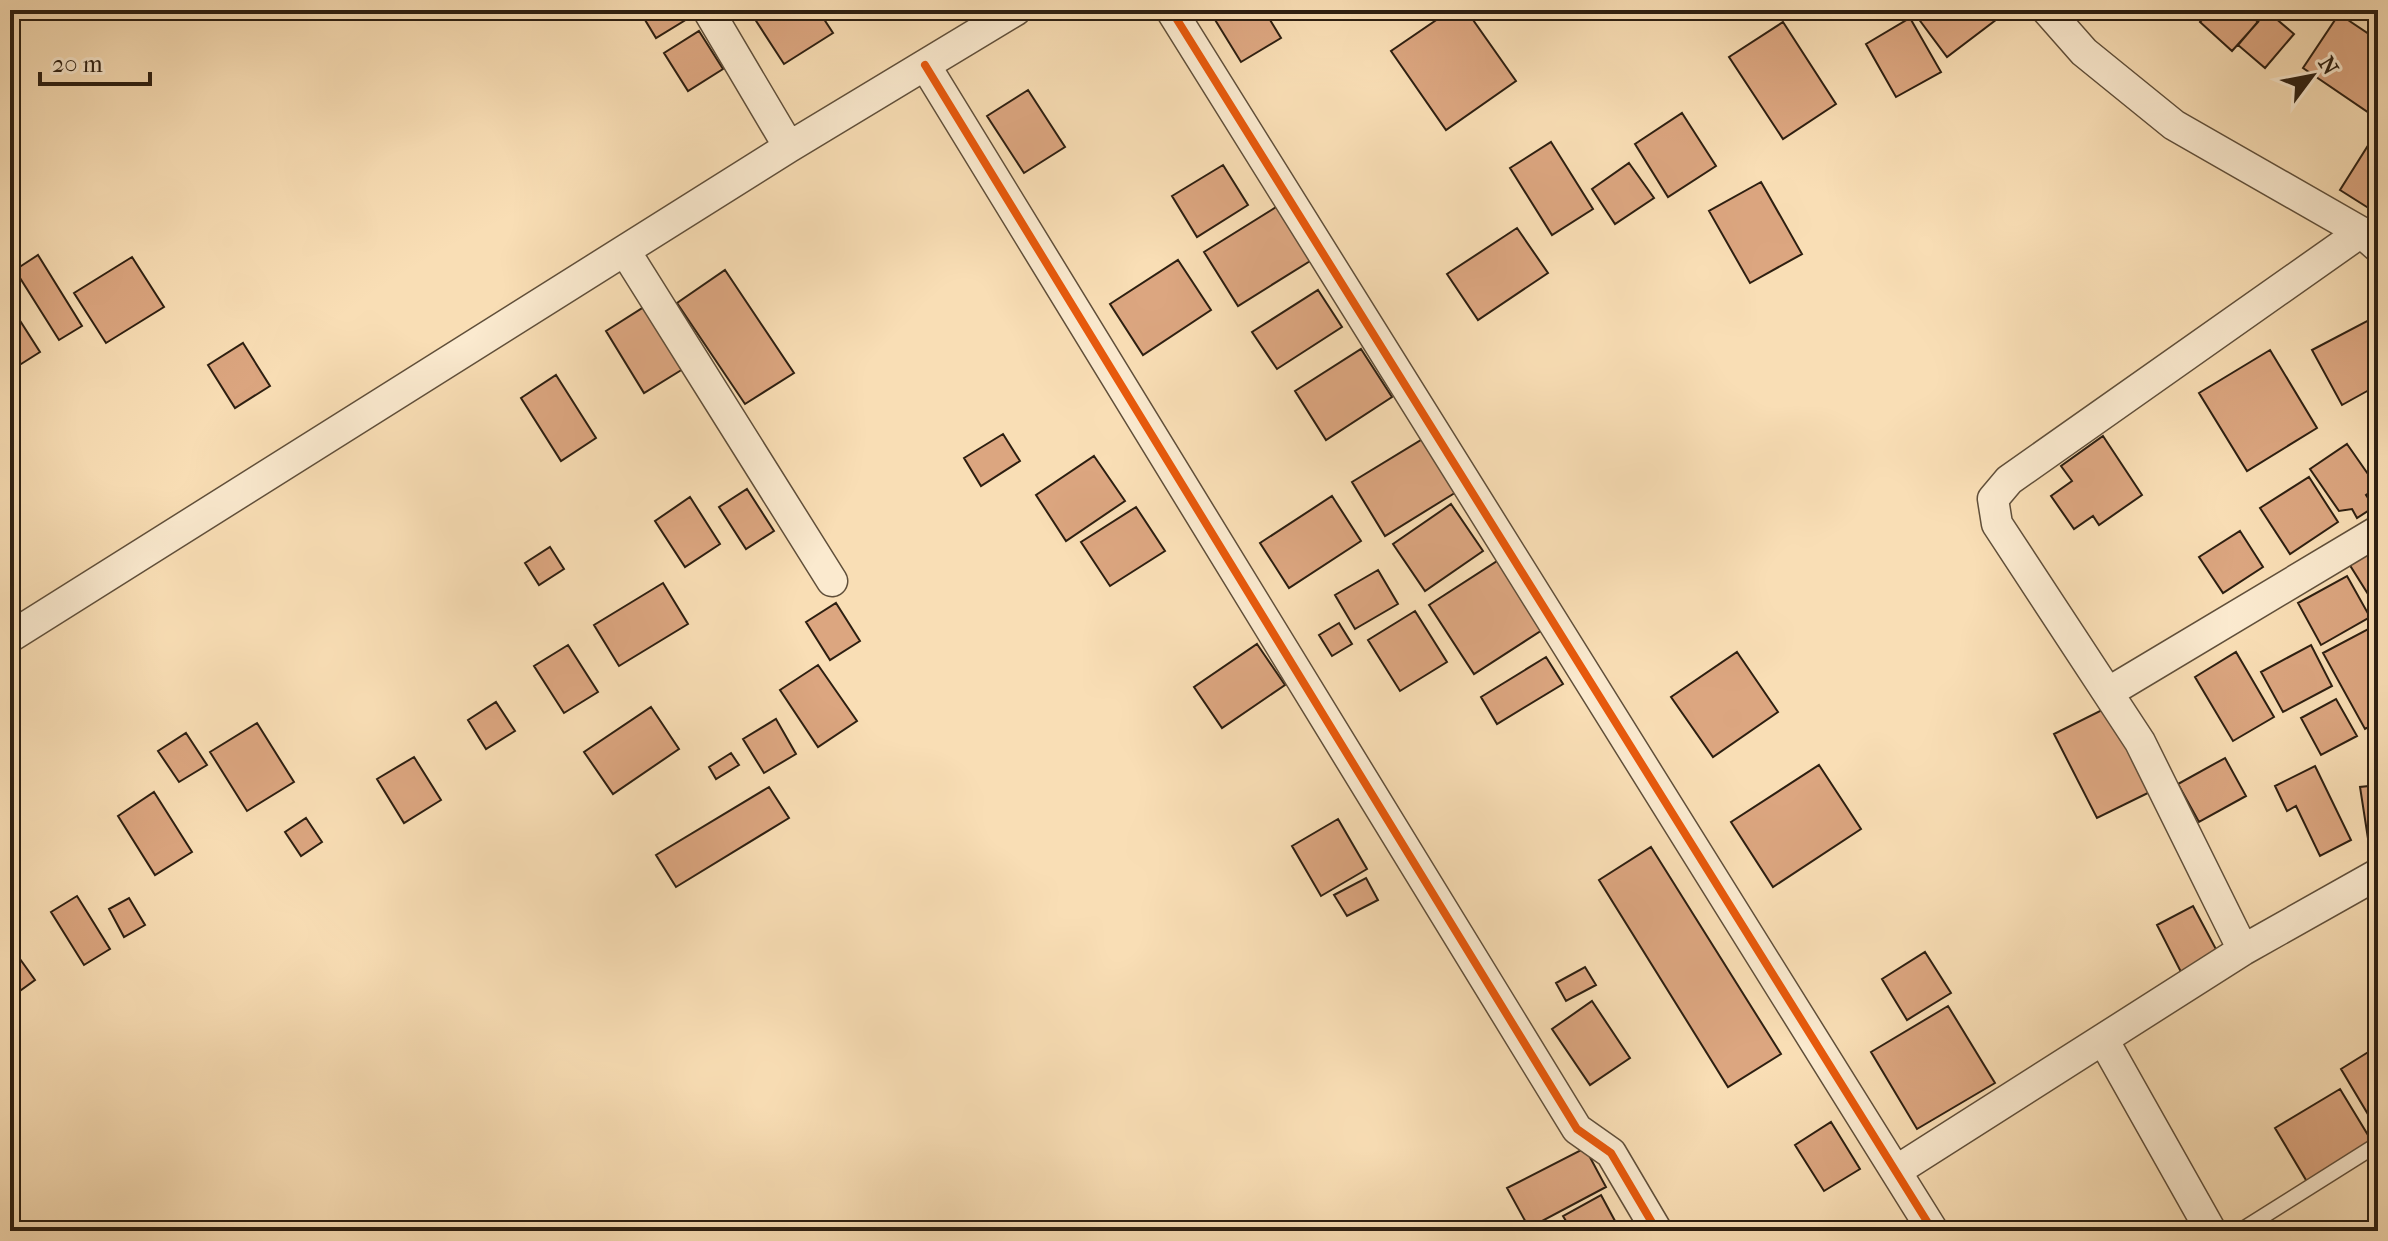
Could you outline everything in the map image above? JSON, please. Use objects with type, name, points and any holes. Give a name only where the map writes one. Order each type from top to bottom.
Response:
[{"type":"street","points":[[708,10],[789,147]]},
{"type":"street","points":[[10,637],[789,147],[1016,10]]},
{"type":"street","points":[[1171,10],[1933,1231]]},
{"type":"street","points":[[2047,10],[2084,52],[2174,125],[2370,240],[2009,480],[1993,499],[1997,524],[2140,742],[2243,950]]},
{"type":"street","points":[[925,65],[1577,1129],[1611,1153],[1657,1231]]},
{"type":"street","points":[[625,251],[832,581]]},
{"type":"street","points":[[2109,692],[2378,531]]},
{"type":"street","points":[[1896,1171],[2243,950],[2378,874]]},
{"type":"street","points":[[2104,1041],[2211,1231]]},
{"type":"lane","points":[[2240,1231],[2378,1144]]},
{"type":"building","points":[[639,10],[695,10],[697,13],[656,38]]},
{"type":"building","points":[[749,10],[818,10],[833,33],[784,64]]},
{"type":"building","points":[[1209,10],[1264,10],[1281,38],[1241,62]]},
{"type":"building","points":[[1451,10],[1466,10],[1516,81],[1446,130],[1391,51]]},
{"type":"building","points":[[1920,10],[2009,10],[1947,57],[1915,14]]},
{"type":"building","points":[[2211,10],[2245,10],[2258,22],[2232,51],[2200,22]]},
{"type":"building","points":[[2267,11],[2294,34],[2265,68],[2238,45]]},
{"type":"building","points":[[2339,14],[2369,34],[2378,20],[2378,119],[2303,68]]},
{"type":"building","points":[[1910,18],[1941,72],[1896,97],[1866,44]]},
{"type":"building","points":[[1783,22],[1836,104],[1783,139],[1729,57]]},
{"type":"building","points":[[699,31],[723,69],[688,91],[664,53]]},
{"type":"building","points":[[1028,90],[1065,147],[1024,173],[987,116]]},
{"type":"building","points":[[1682,113],[1716,166],[1668,197],[1635,144]]},
{"type":"building","points":[[2374,136],[2378,139],[2378,214],[2340,190]]},
{"type":"building","points":[[1551,142],[1593,209],[1552,235],[1510,168]]},
{"type":"building","points":[[1629,163],[1654,198],[1615,224],[1592,189]]},
{"type":"building","points":[[1223,165],[1248,205],[1197,237],[1172,196]]},
{"type":"building","points":[[1761,182],[1802,254],[1750,283],[1709,211]]},
{"type":"building","points":[[1281,204],[1315,258],[1238,306],[1204,252]]},
{"type":"building","points":[[1517,228],[1548,273],[1478,320],[1447,274]]},
{"type":"building","points":[[38,255],[82,326],[59,340],[15,270]]},
{"type":"building","points":[[132,257],[164,307],[106,343],[74,293]]},
{"type":"building","points":[[1178,260],[1211,310],[1143,355],[1110,304]]},
{"type":"building","points":[[725,270],[794,373],[745,404],[677,303]]},
{"type":"building","points":[[1318,290],[1342,327],[1277,369],[1252,332]]},
{"type":"building","points":[[10,305],[40,352],[10,371]]},
{"type":"building","points":[[644,307],[683,369],[644,393],[606,331]]},
{"type":"building","points":[[2369,320],[2378,336],[2378,385],[2342,405],[2312,350]]},
{"type":"building","points":[[243,343],[270,386],[235,408],[208,365]]},
{"type":"building","points":[[1361,349],[1392,397],[1326,440],[1295,391]]},
{"type":"building","points":[[2270,350],[2317,428],[2247,471],[2199,393]]},
{"type":"building","points":[[556,375],[596,438],[561,461],[521,398]]},
{"type":"building","points":[[1003,434],[1020,461],[981,486],[964,458]]},
{"type":"building","points":[[2103,436],[2142,495],[2099,525],[2093,516],[2074,529],[2051,496],[2072,481],[2061,466]]},
{"type":"building","points":[[1426,437],[1458,491],[1385,536],[1352,482]]},
{"type":"building","points":[[2347,444],[2377,487],[2366,495],[2374,507],[2357,518],[2352,509],[2339,511],[2310,469]]},
{"type":"building","points":[[1094,456],[1125,501],[1066,541],[1036,495]]},
{"type":"building","points":[[2309,477],[2338,522],[2290,554],[2260,508]]},
{"type":"building","points":[[747,489],[774,531],[746,549],[719,507]]},
{"type":"building","points":[[1332,496],[1361,541],[1289,588],[1260,543]]},
{"type":"building","points":[[690,497],[720,544],[685,567],[655,521]]},
{"type":"building","points":[[1451,504],[1483,551],[1425,591],[1393,544]]},
{"type":"building","points":[[1136,507],[1165,551],[1110,586],[1081,542]]},
{"type":"building","points":[[2240,531],[2263,567],[2223,593],[2199,557]]},
{"type":"building","points":[[2378,539],[2378,610],[2346,559]]},
{"type":"building","points":[[550,547],[564,569],[539,585],[525,563]]},
{"type":"building","points":[[1505,556],[1550,625],[1474,674],[1429,605]]},
{"type":"building","points":[[1378,570],[1398,604],[1355,629],[1335,595]]},
{"type":"building","points":[[2347,576],[2370,617],[2321,645],[2298,603]]},
{"type":"building","points":[[663,583],[688,624],[619,666],[594,625]]},
{"type":"building","points":[[836,603],[860,641],[830,660],[806,622]]},
{"type":"building","points":[[1415,611],[1447,662],[1400,691],[1368,640]]},
{"type":"building","points":[[1339,623],[1352,644],[1332,656],[1319,635]]},
{"type":"building","points":[[2372,627],[2378,639],[2378,722],[2365,729],[2323,653]]},
{"type":"building","points":[[1257,644],[1285,685],[1222,728],[1194,687]]},
{"type":"building","points":[[568,645],[598,692],[564,713],[534,666]]},
{"type":"building","points":[[2311,645],[2332,686],[2283,712],[2261,672]]},
{"type":"building","points":[[1737,652],[1778,712],[1713,757],[1671,697]]},
{"type":"building","points":[[2236,652],[2274,717],[2233,741],[2195,677]]},
{"type":"building","points":[[1546,657],[1563,684],[1497,724],[1481,697]]},
{"type":"building","points":[[818,665],[857,721],[818,747],[780,690]]},
{"type":"building","points":[[2336,699],[2357,736],[2321,755],[2301,718]]},
{"type":"building","points":[[496,702],[515,731],[486,749],[468,720]]},
{"type":"building","points":[[2110,706],[2154,790],[2097,818],[2054,734]]},
{"type":"building","points":[[651,707],[679,749],[613,794],[584,752]]},
{"type":"building","points":[[776,719],[796,754],[764,773],[743,739]]},
{"type":"building","points":[[257,723],[294,782],[247,811],[210,752]]},
{"type":"building","points":[[186,733],[207,765],[179,782],[158,751]]},
{"type":"building","points":[[731,753],[739,765],[716,779],[709,767]]},
{"type":"building","points":[[414,757],[441,800],[404,823],[377,779]]},
{"type":"building","points":[[2225,758],[2246,796],[2199,822],[2178,784]]},
{"type":"building","points":[[1819,765],[1861,829],[1773,887],[1731,822]]},
{"type":"building","points":[[2315,766],[2351,840],[2320,856],[2296,806],[2287,811],[2275,786]]},
{"type":"building","points":[[2378,785],[2378,843],[2369,845],[2360,787]]},
{"type":"building","points":[[769,787],[789,818],[676,887],[656,855]]},
{"type":"building","points":[[154,792],[192,852],[155,875],[118,816]]},
{"type":"building","points":[[306,818],[322,842],[301,856],[285,832]]},
{"type":"building","points":[[1338,819],[1367,869],[1321,896],[1292,846]]},
{"type":"building","points":[[1651,847],[1781,1054],[1728,1087],[1599,880]]},
{"type":"building","points":[[1366,878],[1378,900],[1347,916],[1334,895]]},
{"type":"building","points":[[77,896],[110,949],[84,965],[51,912]]},
{"type":"building","points":[[129,898],[145,925],[124,937],[109,909]]},
{"type":"building","points":[[2193,906],[2218,953],[2181,972],[2157,925]]},
{"type":"building","points":[[10,945],[35,980],[10,998]]},
{"type":"building","points":[[1925,952],[1951,993],[1907,1020],[1882,979]]},
{"type":"building","points":[[1585,967],[1596,985],[1566,1001],[1556,983]]},
{"type":"building","points":[[1592,1001],[1630,1058],[1590,1085],[1552,1029]]},
{"type":"building","points":[[1948,1006],[1995,1083],[1917,1129],[1871,1052]]},
{"type":"building","points":[[2378,1046],[2378,1131],[2341,1069]]},
{"type":"building","points":[[2340,1089],[2374,1145],[2309,1185],[2275,1128]]},
{"type":"building","points":[[1831,1122],[1860,1169],[1824,1191],[1795,1145]]},
{"type":"building","points":[[1585,1148],[1606,1187],[1529,1228],[1507,1188]]},
{"type":"building","points":[[1601,1195],[1615,1221],[1598,1231],[1572,1231],[1563,1216]]},
{"type":"building","points":[[2378,1215],[2378,1231],[2369,1231],[2364,1224]]},
{"type":"cycle path","points":[[1171,10],[1933,1231]]},
{"type":"cycle path","points":[[925,65],[1577,1129],[1611,1153],[1657,1231]]}]
